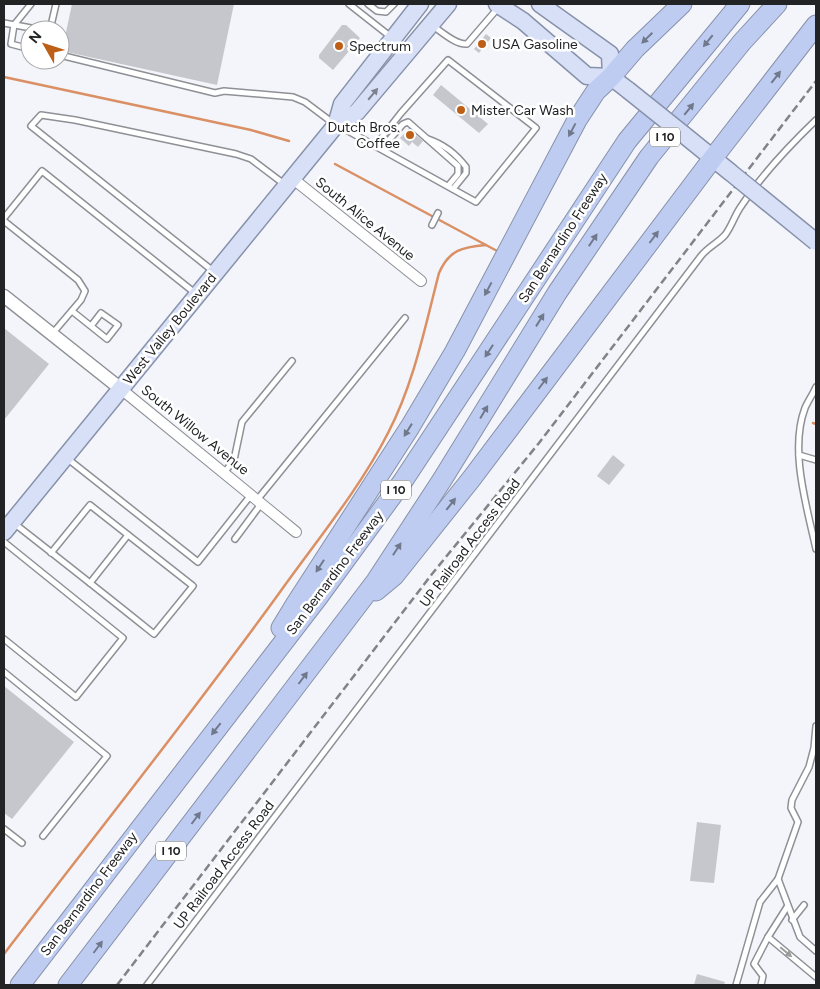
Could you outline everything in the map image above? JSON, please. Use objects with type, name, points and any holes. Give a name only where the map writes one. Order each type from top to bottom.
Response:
[{"type":"highway","points":[[246,690],[295,605],[410,427],[445,368],[577,120],[596,91],[612,77],[635,49],[682,4]]},
{"type":"highway","name":"San Bernardino Freeway","points":[[20,985],[319,596],[403,481],[627,141],[740,4]]},
{"type":"highway","name":"San Bernardino Freeway","points":[[68,985],[359,604],[442,480],[561,286],[649,157],[742,42],[778,4]]},
{"type":"highway","points":[[359,604],[394,576],[472,478],[706,153],[816,25]]},
{"type":"main road","name":"West Valley Boulevard","points":[[336,125],[342,104],[420,4]]},
{"type":"main road","name":"West Valley Boulevard","points":[[8,527],[336,125],[357,112],[448,4]]},
{"type":"main road","points":[[540,4],[610,54],[612,77]]},
{"type":"main road","points":[[499,5],[523,22],[587,76],[612,77],[816,242]]},
{"type":"street","name":"South Alice Avenue","points":[[289,182],[420,281]]},
{"type":"street","name":"South Willow Avenue","points":[[4,296],[296,532]]},
{"type":"lane","points":[[20,46],[11,44],[14,25],[31,4]]},
{"type":"lane","points":[[52,20],[56,4]]},
{"type":"lane","points":[[349,4],[393,39]]},
{"type":"lane","points":[[368,4],[377,11],[386,12],[394,4]]},
{"type":"lane","points":[[430,25],[464,45],[467,44],[499,5]]},
{"type":"lane","points":[[4,23],[20,26]]},
{"type":"lane","points":[[70,58],[215,93],[224,91],[293,98],[305,102],[336,125],[476,202],[536,128],[448,60],[401,113],[375,146]]},
{"type":"lane","points":[[215,273],[31,126],[41,115],[136,132],[236,154],[251,159],[289,182]]},
{"type":"lane","name":"UP Railroad Access Road","points":[[147,985],[705,252],[724,237],[741,206],[765,173],[816,120]]},
{"type":"lane","points":[[381,149],[403,124],[408,122],[458,166],[458,174],[451,188]]},
{"type":"lane","points":[[428,140],[438,143],[462,161],[466,167],[466,173],[451,188]]},
{"type":"lane","points":[[52,334],[81,300],[85,291],[78,280],[4,219],[42,171],[198,295]]},
{"type":"lane","points":[[432,225],[438,213]]},
{"type":"lane","points":[[72,311],[107,339],[118,325],[101,313],[91,326]]},
{"type":"lane","points":[[65,457],[198,562],[256,499],[405,318]]},
{"type":"lane","points":[[224,473],[234,460],[242,422],[292,361]]},
{"type":"lane","points":[[816,388],[805,408],[801,424],[799,455],[816,549]]},
{"type":"lane","points":[[799,455],[816,460]]},
{"type":"lane","points":[[235,538],[256,499]]},
{"type":"lane","points":[[8,527],[51,553],[154,634],[193,586],[90,505],[51,553]]},
{"type":"lane","points":[[90,583],[128,536]]},
{"type":"lane","points":[[4,542],[123,638],[76,697],[4,639]]},
{"type":"lane","points":[[4,672],[107,756],[43,836]]},
{"type":"lane","points":[[736,985],[760,902],[778,879],[798,822],[791,808],[792,800],[809,767],[814,748],[816,726]]},
{"type":"lane","points":[[4,829],[22,843]]},
{"type":"lane","points":[[778,879],[787,908],[800,938],[816,951]]},
{"type":"lane","points":[[792,920],[804,905]]},
{"type":"lane","points":[[761,985],[763,976],[754,964],[768,937],[787,908]]},
{"type":"lane","points":[[768,937],[816,977]]},
{"type":"building","points":[[72,4],[234,4],[217,85],[70,53],[69,20]]},
{"type":"building","name":"Spectrum","points":[[342,25],[346,25],[360,38],[333,70],[319,58],[319,55]]},
{"type":"building","name":"USA Gasoline","points":[[486,34],[491,38],[479,53],[474,49]]},
{"type":"building","name":"Mister Car Wash","points":[[441,85],[488,124],[479,133],[433,95]]},
{"type":"building","name":"Dutch Bros. Coffee","points":[[410,127],[413,129],[411,131],[423,141],[418,147],[412,142],[409,146],[400,138]]},
{"type":"building","points":[[4,328],[49,364],[4,420]]},
{"type":"building","points":[[613,455],[625,465],[609,485],[597,476]]},
{"type":"building","points":[[4,686],[74,742],[12,819],[4,813]]},
{"type":"building","points":[[697,822],[721,825],[714,883],[690,881]]},
{"type":"building","points":[[697,974],[725,982],[724,985],[694,985]]},
{"type":"waterway","points":[[4,77],[251,130],[289,141]]},
{"type":"waterway","points":[[335,164],[499,252]]},
{"type":"waterway","points":[[4,954],[212,684],[351,495],[377,454],[397,414],[412,375],[439,273],[443,265],[457,251],[486,245]]},
{"type":"railway","points":[[117,985],[432,574],[539,443],[816,81]]},
{"type":"place","name":"USA Gasoline","points":[[482,44]]},
{"type":"place","name":"Spectrum","points":[[339,46]]},
{"type":"place","name":"Mister Car Wash","points":[[461,110]]},
{"type":"place","name":"Dutch Bros. Coffee","points":[[410,135]]}]
